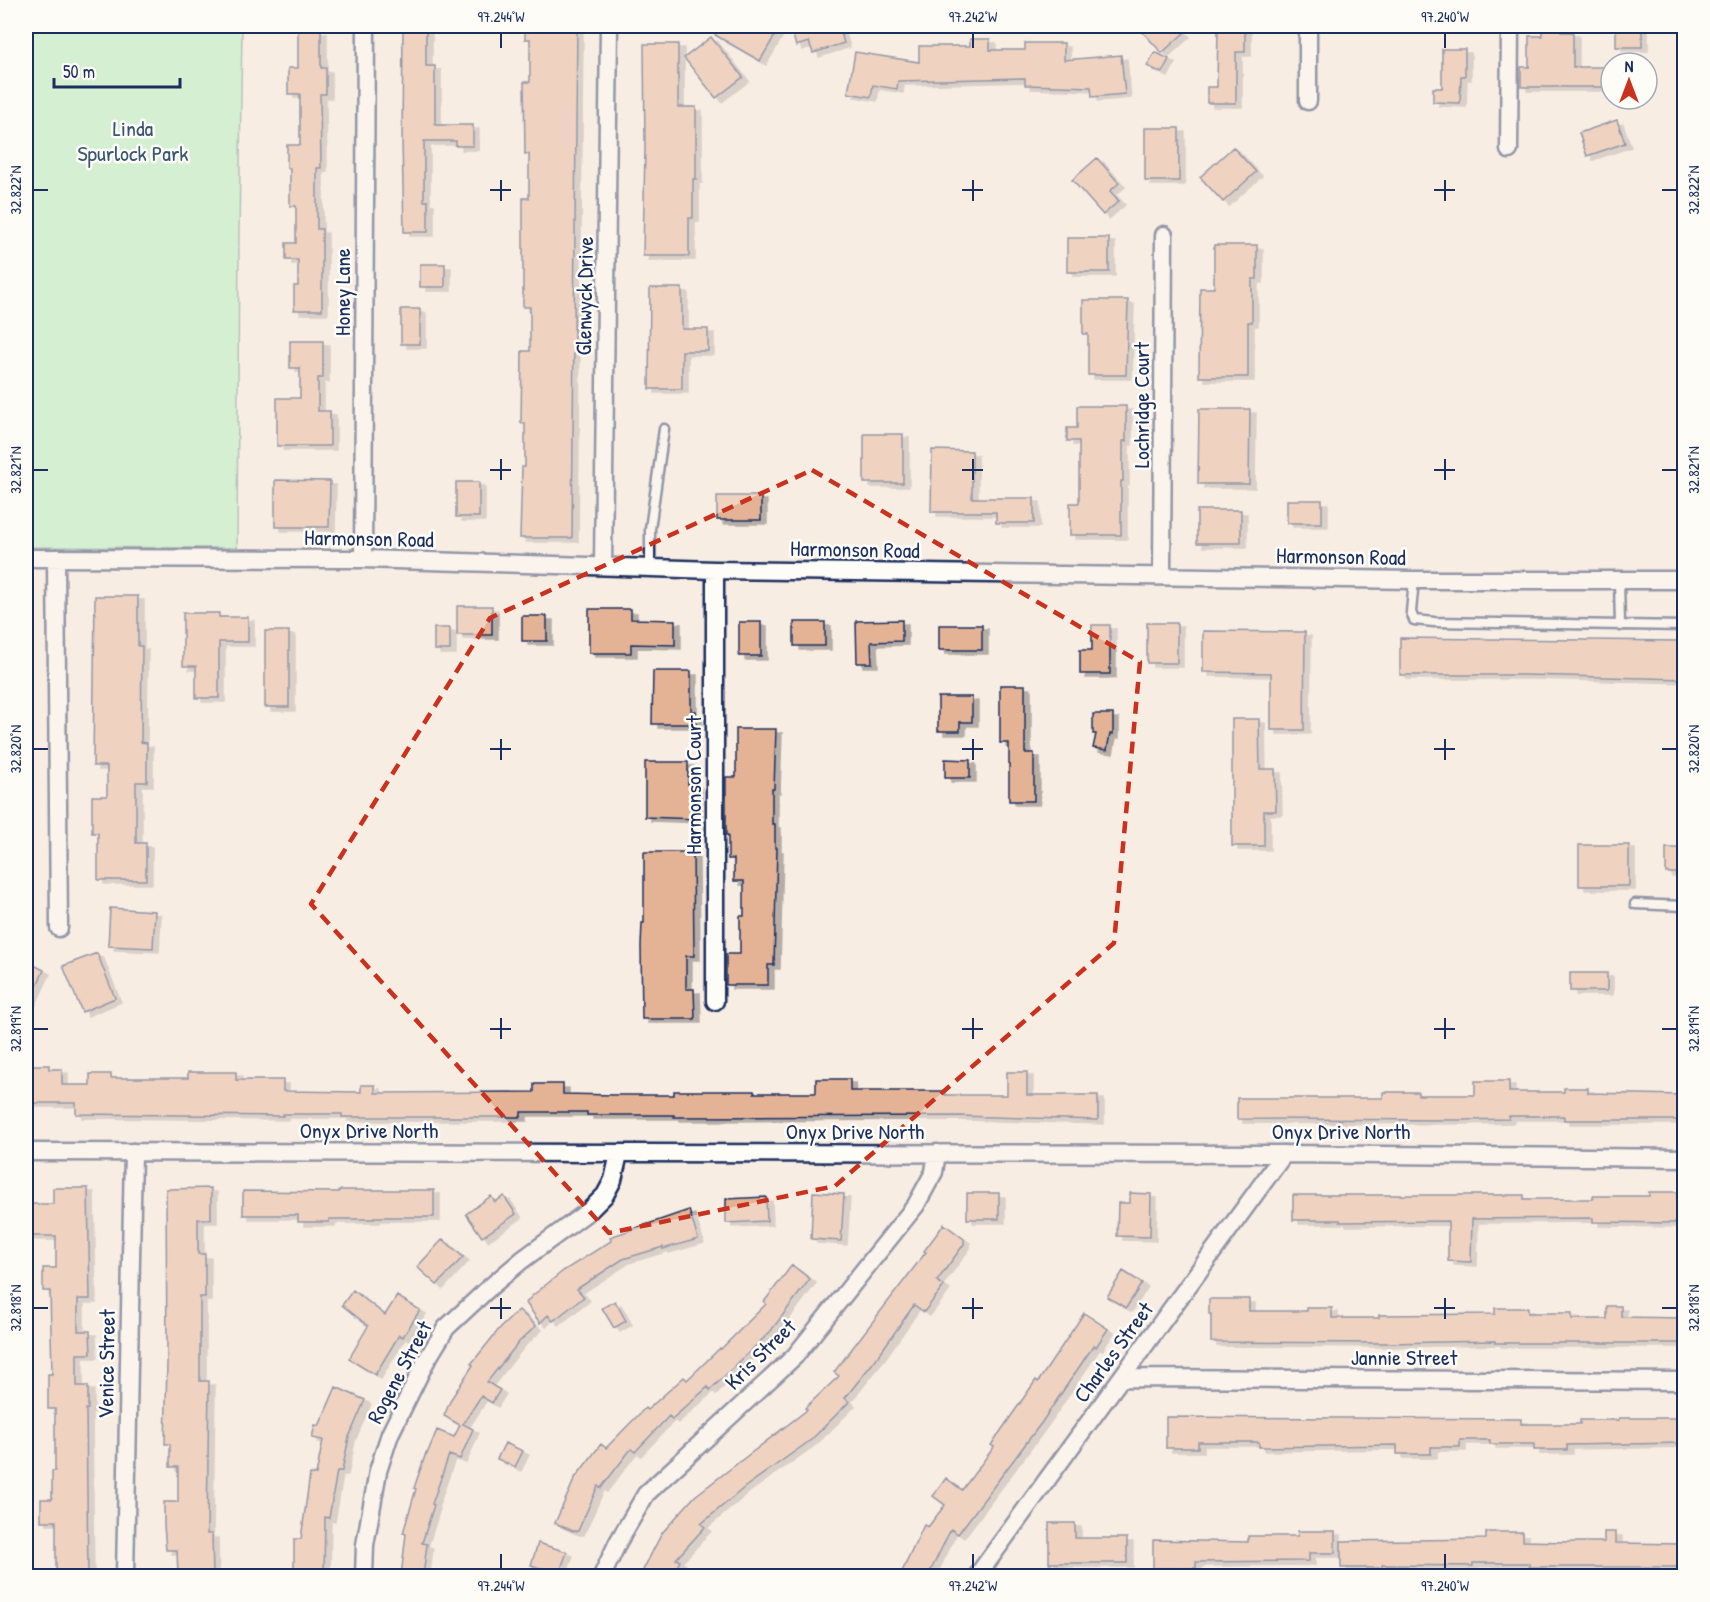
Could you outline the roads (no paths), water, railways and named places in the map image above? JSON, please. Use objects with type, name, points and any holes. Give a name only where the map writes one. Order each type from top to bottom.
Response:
[{"type":"street","name":"Honey Lane","points":[[363,559],[366,26]]},
{"type":"street","name":"Glenwyck Drive","points":[[603,566],[609,26]]},
{"type":"street","points":[[1308,26],[1308,101]]},
{"type":"street","points":[[1509,150],[1510,26]]},
{"type":"street","name":"Lochridge Court","points":[[1162,576],[1164,235]]},
{"type":"street","name":"Harmonson Road","points":[[26,558],[363,559],[715,570],[1684,580]]},
{"type":"street","points":[[56,558],[59,928]]},
{"type":"street","name":"Harmonson Court","points":[[715,570],[715,1001]]},
{"type":"street","name":"Onyx Drive North","points":[[26,1152],[1284,1154],[1684,1158]]},
{"type":"street","name":"Venice Street","points":[[124,1576],[134,1152]]},
{"type":"street","name":"Kris Street","points":[[602,1576],[618,1542],[646,1494],[795,1356],[916,1205],[934,1172],[937,1153]]},
{"type":"street","name":"Rogene Street","points":[[364,1576],[365,1545],[378,1472],[390,1434],[426,1361],[446,1328],[489,1288],[522,1260],[590,1210],[605,1195],[613,1180],[619,1154]]},
{"type":"street","name":"Charles Street","points":[[977,1576],[1284,1154]]},
{"type":"street","name":"Jannie Street","points":[[1123,1377],[1684,1381]]},
{"type":"lane","points":[[650,568],[651,529],[664,429]]},
{"type":"lane","points":[[1414,579],[1411,612],[1414,620],[1684,626]]},
{"type":"lane","points":[[1619,580],[1620,626]]},
{"type":"lane","points":[[1635,904],[1684,906]]},
{"type":"park label","name":"Linda Spurlock Park","points":[[133,140]]}]
